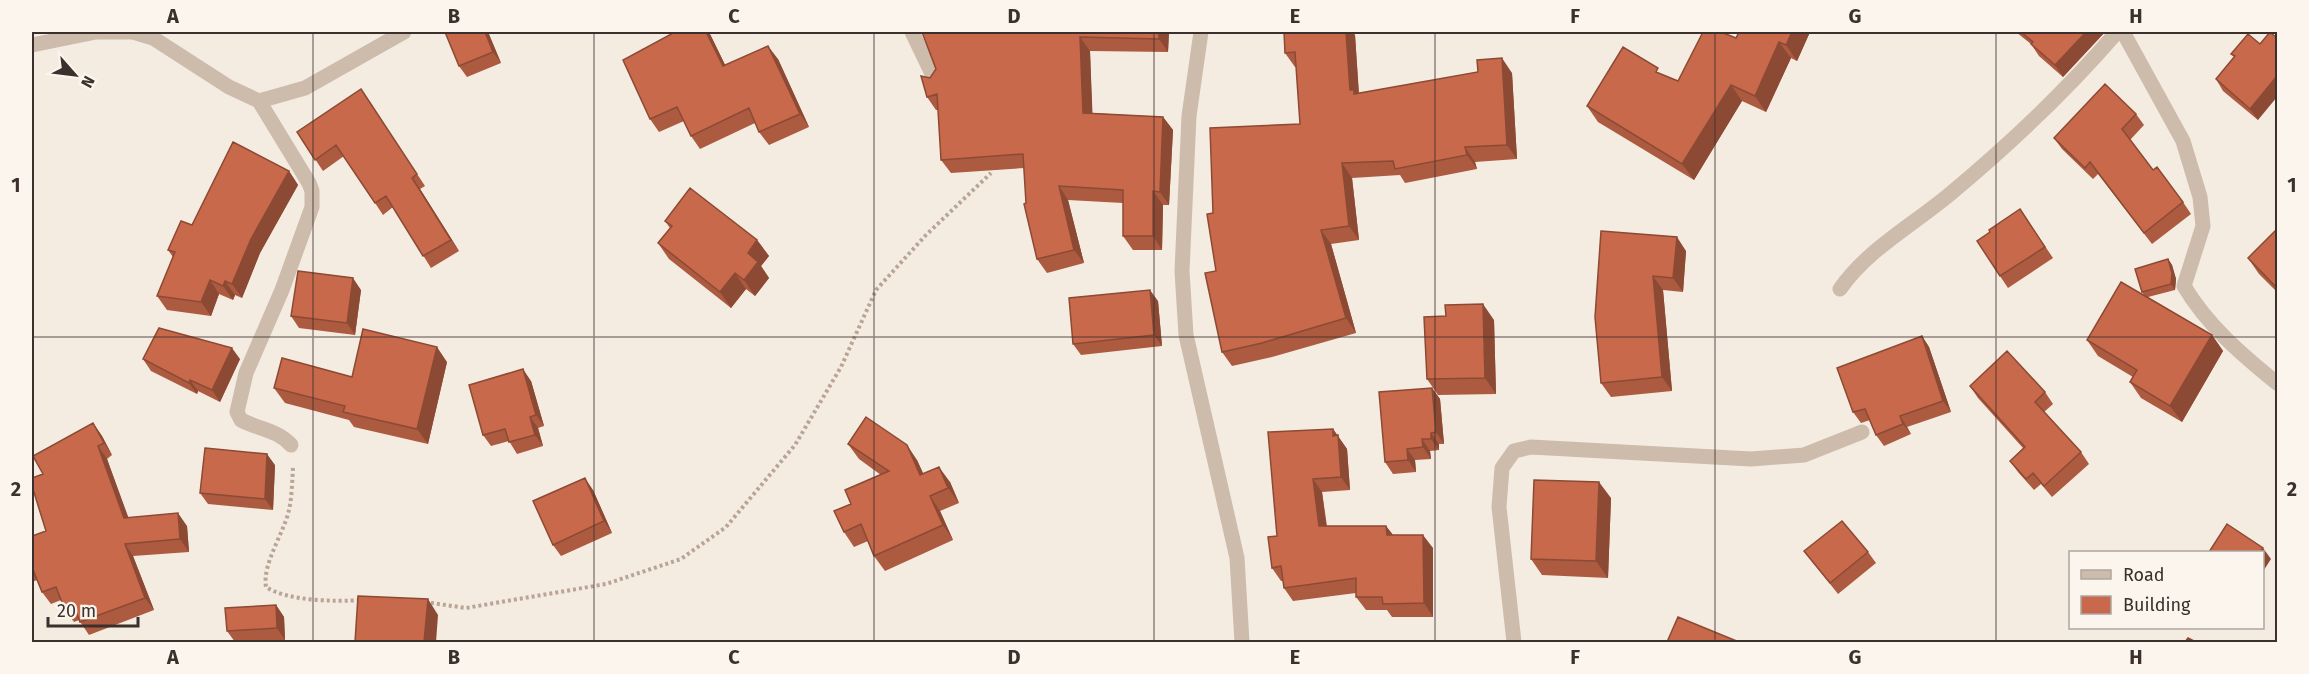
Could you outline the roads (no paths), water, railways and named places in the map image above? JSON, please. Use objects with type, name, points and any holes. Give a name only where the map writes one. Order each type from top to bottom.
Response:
[{"type":"street","points":[[32,45],[96,32],[133,33],[153,38],[229,87],[259,101],[309,183],[312,191],[312,207],[282,290],[246,373],[237,412],[241,420],[274,432],[285,438],[291,445]]},
{"type":"street","points":[[259,101],[305,88],[404,32]]},
{"type":"street","points":[[912,32],[936,82]]},
{"type":"street","points":[[1201,32],[1189,116],[1182,271],[1186,335],[1237,558],[1242,642]]},
{"type":"street","points":[[1840,289],[1852,271],[2006,146],[2085,68],[2117,32]]},
{"type":"street","points":[[2123,32],[2183,141],[2200,197],[2203,226],[2184,286],[2198,309],[2232,345],[2277,384]]},
{"type":"street","points":[[1514,642],[1498,507],[1502,468],[1514,451],[1531,447],[1751,459],[1804,454],[1862,432]]}]
